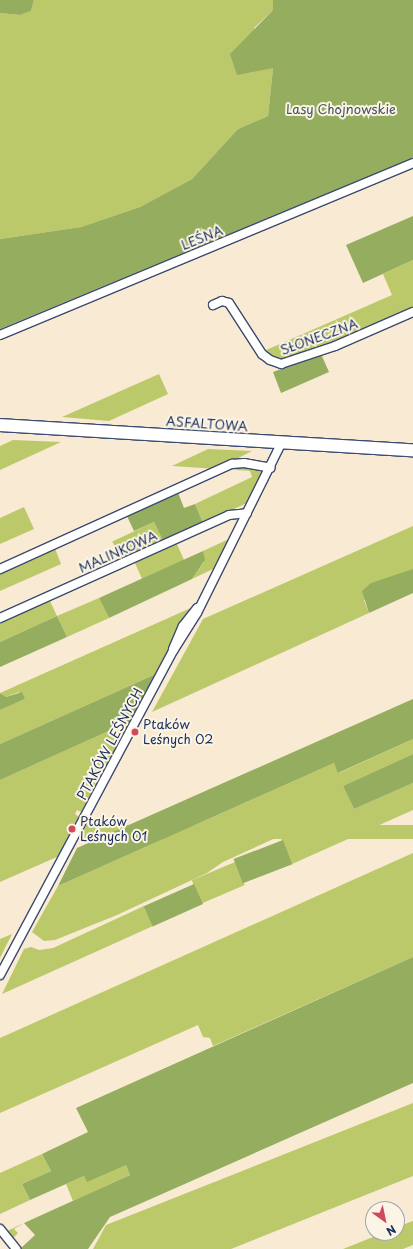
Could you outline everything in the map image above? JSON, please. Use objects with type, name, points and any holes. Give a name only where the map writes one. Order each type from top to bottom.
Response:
[{"type":"main road","name":"ASFALTOWA","points":[[0,425],[413,450]]},
{"type":"street","name":"LEŚNA","points":[[0,335],[413,164]]},
{"type":"street","name":"SŁONECZNA","points":[[213,305],[222,301],[229,303],[262,354],[270,360],[281,364],[335,346],[413,312]]},
{"type":"street","name":"PTAKÓW LEŚNYCH","points":[[0,975],[173,651],[173,647],[183,626],[194,609],[199,606],[271,468],[282,442]]},
{"type":"street","points":[[0,569],[232,464],[244,463],[271,468]]},
{"type":"street","name":"MALINKOWA","points":[[0,618],[229,515],[247,513]]},
{"type":"street","points":[[0,1229],[16,1249]]},
{"type":"green space","points":[[0,0],[34,0],[31,11],[20,15],[0,13]]},
{"type":"green space","points":[[34,0],[273,0],[273,10],[254,28],[273,68],[268,116],[238,129],[192,179],[140,207],[81,227],[0,239],[0,13],[20,15],[31,11]]},
{"type":"green space","name":"Lasy Chojnowskie","points":[[273,0],[413,0],[413,158],[0,329],[0,239],[81,227],[140,207],[192,179],[238,129],[268,116],[273,68],[237,75],[230,54],[273,10]]},
{"type":"green space","points":[[413,216],[413,260],[363,283],[346,245]]},
{"type":"green space","points":[[413,260],[413,309],[327,348],[285,361],[276,360],[264,351],[392,295],[383,274]]},
{"type":"green space","points":[[321,354],[329,372],[281,393],[273,372]]},
{"type":"green space","points":[[159,374],[168,394],[109,421],[62,417]]},
{"type":"green space","points":[[13,440],[61,442],[0,470],[0,446]]},
{"type":"green space","points":[[208,449],[252,451],[217,469],[172,466]]},
{"type":"green space","points":[[232,466],[259,469],[263,472],[247,503],[203,523],[195,504],[252,477],[250,471],[225,469]]},
{"type":"green space","points":[[177,490],[184,508],[195,504],[203,523],[163,541],[154,522],[134,531],[126,514]]},
{"type":"green space","points":[[24,507],[34,529],[0,544],[0,518]]},
{"type":"green space","points":[[154,522],[163,541],[121,560],[112,541]]},
{"type":"green space","points":[[413,526],[413,569],[364,600],[369,613],[152,712],[203,619]]},
{"type":"green space","points":[[229,539],[213,569],[192,579],[204,562],[203,551]]},
{"type":"green space","points":[[176,542],[184,560],[142,579],[134,561]]},
{"type":"green space","points":[[54,546],[61,564],[0,591],[0,570]]},
{"type":"green space","points":[[203,551],[205,560],[192,579],[109,618],[99,598]]},
{"type":"green space","points":[[413,569],[413,593],[369,613],[362,591],[371,583]]},
{"type":"green space","points":[[99,598],[109,618],[67,637],[57,616]]},
{"type":"green space","points":[[49,599],[57,616],[0,642],[0,621]]},
{"type":"green space","points":[[193,607],[156,674],[0,744],[0,710],[25,699],[19,692],[6,697],[0,693]]},
{"type":"green space","points":[[57,616],[67,637],[0,667],[0,642]]},
{"type":"green space","points":[[156,674],[131,721],[0,780],[0,744]]},
{"type":"green space","points":[[22,692],[25,699],[0,710],[0,693],[6,697]]},
{"type":"green space","points":[[413,699],[413,739],[338,773],[334,763],[58,886],[77,848]]},
{"type":"green space","points":[[131,721],[108,766],[101,772],[91,769],[87,776],[96,784],[81,812],[77,810],[75,814],[79,817],[70,830],[68,839],[59,856],[0,882],[0,780]]},
{"type":"green space","points":[[413,739],[413,754],[343,786],[354,809],[413,783],[413,810],[292,864],[280,836],[223,862],[207,873],[117,915],[55,940],[44,941],[32,932],[58,886],[334,763],[339,773]]},
{"type":"green space","points":[[413,754],[413,783],[354,809],[343,786]]},
{"type":"green space","points":[[0,825],[413,825],[413,839],[0,839]]},
{"type":"green space","points":[[283,840],[292,864],[243,883],[234,859]]},
{"type":"green space","points":[[413,853],[413,957],[213,1046],[210,1038],[203,1037],[198,1025],[0,1113],[0,1038]]},
{"type":"green space","points":[[235,862],[245,885],[202,903],[192,880]]},
{"type":"green space","points":[[194,884],[203,904],[153,926],[144,906]]},
{"type":"green space","points":[[144,906],[153,926],[2,994],[24,949],[31,947],[39,950],[53,948]]},
{"type":"green space","points":[[12,934],[0,958],[0,939]]},
{"type":"green space","points":[[413,957],[413,1083],[110,1217],[88,1249],[20,1249],[35,1235],[24,1223],[130,1175],[126,1165],[87,1182],[84,1176],[30,1200],[22,1184],[51,1171],[42,1154],[88,1132],[76,1108]]},
{"type":"green space","points":[[413,1103],[413,1176],[231,1249],[93,1249],[106,1225]]},
{"type":"green space","points":[[42,1154],[51,1171],[22,1184],[30,1200],[0,1214],[0,1173]]},
{"type":"green space","points":[[126,1164],[130,1175],[73,1201],[66,1184],[84,1176],[87,1181]]},
{"type":"green space","points":[[413,1221],[413,1245],[403,1249],[343,1249],[365,1240],[405,1241],[405,1224]]},
{"type":"green space","points":[[24,1223],[14,1229],[18,1233],[13,1238],[5,1232]]},
{"type":"place","name":"Ptaków Leśnych 02","points":[[135,732]]},
{"type":"place","name":"Ptaków Leśnych 01","points":[[72,829]]}]
